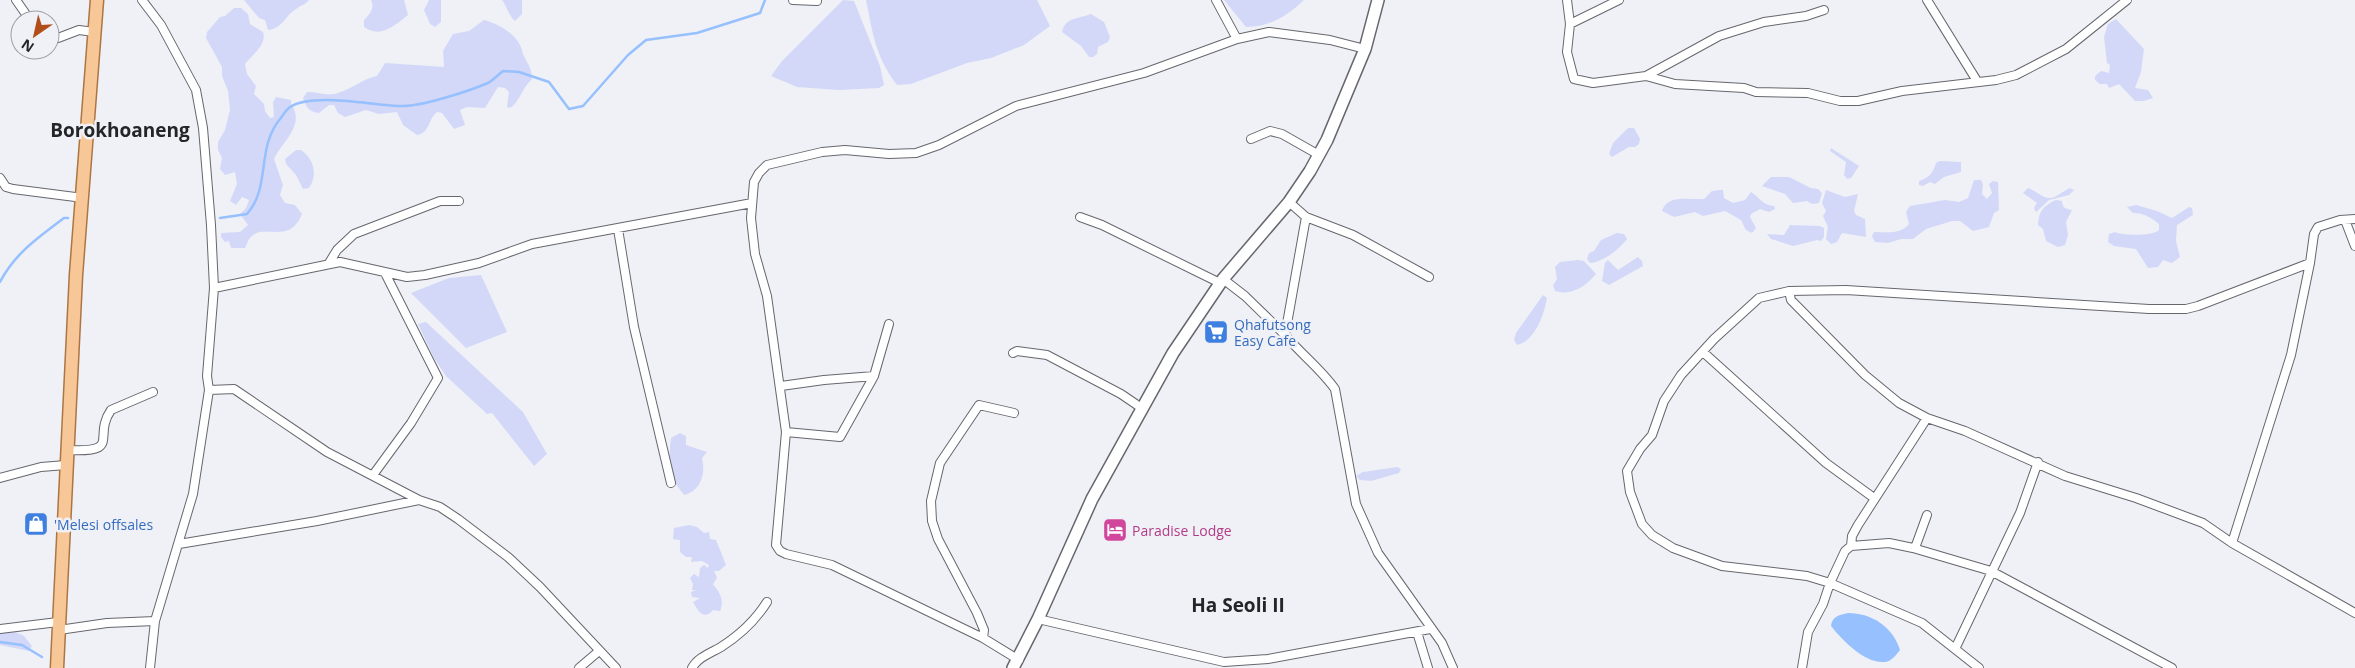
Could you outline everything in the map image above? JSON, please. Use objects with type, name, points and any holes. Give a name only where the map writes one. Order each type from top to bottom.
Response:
[{"type":"main road","points":[[57,668],[76,275],[97,0]]},
{"type":"main road","points":[[1016,664],[1092,499],[1173,353],[1221,281],[1289,202],[1319,155],[1365,49],[1378,0]]},
{"type":"street","points":[[142,0],[160,25],[196,90],[204,138],[214,288],[207,376],[209,390],[193,494],[154,622],[150,668]]},
{"type":"street","points":[[793,0],[817,1]]},
{"type":"street","points":[[1216,0],[1237,39]]},
{"type":"street","points":[[1567,0],[1570,24],[1567,52],[1574,79],[1593,83],[1646,76],[1719,36],[1764,22],[1806,16],[1824,10]]},
{"type":"street","points":[[1570,24],[1619,0]]},
{"type":"street","points":[[1928,0],[1977,82]]},
{"type":"street","points":[[1646,76],[1675,84],[1744,88],[1756,92],[1808,93],[1840,101],[1858,101],[1902,91],[1996,80],[2016,75],[2066,49],[2127,0]]},
{"type":"street","points":[[60,37],[79,30],[94,32]]},
{"type":"street","points":[[1016,664],[983,638],[832,565],[780,550],[776,545],[786,432],[767,296],[755,254],[752,203],[754,182],[759,173],[767,165],[822,152],[845,150],[889,154],[916,153],[939,145],[1016,106],[1144,73],[1237,39],[1269,32],[1330,40],[1365,49]]},
{"type":"street","points":[[1251,139],[1270,131],[1276,132],[1319,155]]},
{"type":"street","points":[[0,178],[6,187],[13,190],[83,198]]},
{"type":"street","points":[[329,263],[336,250],[354,234],[440,201],[460,201]]},
{"type":"street","points":[[1289,202],[1306,217],[1353,235],[1429,277]]},
{"type":"street","points":[[214,288],[340,262],[407,277],[425,275],[479,263],[532,244],[752,203]]},
{"type":"street","points":[[1080,217],[1119,233],[1221,281],[1240,292],[1324,375],[1335,389],[1356,504],[1378,553],[1430,629],[1442,643],[1453,668]]},
{"type":"street","points":[[1285,335],[1306,217]]},
{"type":"street","points":[[2232,543],[2291,355],[2314,234],[2318,227],[2355,219]]},
{"type":"street","points":[[2345,220],[2355,246]]},
{"type":"street","points":[[618,229],[634,327],[671,484]]},
{"type":"street","points":[[1979,668],[1922,622],[1830,584],[1806,576],[1718,565],[1673,548],[1652,535],[1642,524],[1630,492],[1627,471],[1640,449],[1652,435],[1664,401],[1681,375],[1714,339],[1759,298],[1788,291],[1846,290],[2149,309],[2186,309],[2235,293],[2258,282],[2310,263]]},
{"type":"street","points":[[373,475],[411,423],[438,378],[385,273]]},
{"type":"street","points":[[1788,291],[1791,300],[1865,375],[1899,402],[1927,418],[1965,431],[2038,462],[2067,477],[2136,498],[2203,524],[2232,543],[2355,613]]},
{"type":"street","points":[[786,432],[840,437],[874,376],[890,324]]},
{"type":"street","points":[[1013,353],[1017,351],[1047,355],[1121,394],[1143,409]]},
{"type":"street","points":[[1703,352],[1826,463],[1874,498]]},
{"type":"street","points":[[781,386],[874,376]]},
{"type":"street","points":[[209,390],[234,390],[319,447],[419,500],[440,508],[508,556],[540,587],[616,668]]},
{"type":"street","points":[[68,450],[94,450],[100,447],[104,436],[107,415],[111,410],[153,392]]},
{"type":"street","points":[[983,638],[984,630],[977,614],[938,539],[932,521],[931,501],[940,463],[979,405],[1014,413]]},
{"type":"street","points":[[1851,546],[1852,536],[1874,498],[1927,418]]},
{"type":"street","points":[[1955,649],[1991,570],[2020,513],[2038,462]]},
{"type":"street","points":[[0,478],[41,467],[66,465]]},
{"type":"street","points":[[179,544],[317,521],[419,500]]},
{"type":"street","points":[[1915,548],[1927,515]]},
{"type":"street","points":[[1802,668],[1808,632],[1823,604],[1845,551],[1851,546],[1889,543],[1915,548],[1991,570],[2172,668]]},
{"type":"street","points":[[692,668],[696,662],[723,646],[750,625],[766,602]]},
{"type":"street","points":[[1038,619],[1224,662],[1268,659],[1430,629]]},
{"type":"street","points":[[0,629],[154,622]]},
{"type":"street","points":[[1418,632],[1428,668]]},
{"type":"street","points":[[580,668],[599,651]]},
{"type":"street","points":[[1268,659],[1269,668]]},
{"type":"shaded area","points":[[244,0],[309,0],[292,12],[280,25],[268,30],[265,20],[259,18]]},
{"type":"shaded area","points":[[371,0],[404,0],[408,15],[388,29],[376,32],[370,30],[364,27],[364,20],[372,8]]},
{"type":"shaded area","points":[[429,0],[441,0],[441,22],[435,27],[430,24],[424,10]]},
{"type":"shaded area","points":[[502,0],[522,0],[522,14],[515,21],[511,17]]},
{"type":"shaded area","points":[[843,0],[854,1],[880,66],[884,85],[879,88],[839,90],[797,87],[771,76],[782,61]]},
{"type":"shaded area","points":[[866,0],[1037,0],[1050,26],[1024,45],[991,58],[967,63],[911,84],[897,85],[879,54]]},
{"type":"shaded area","points":[[1224,0],[1304,0],[1278,20],[1263,25],[1246,27]]},
{"type":"shaded area","points":[[234,8],[241,8],[248,14],[250,24],[263,32],[264,37],[261,45],[245,64],[247,74],[256,86],[254,94],[264,104],[265,111],[270,118],[274,117],[273,102],[276,97],[291,100],[295,112],[296,119],[291,133],[274,159],[283,185],[280,195],[285,203],[295,205],[302,214],[297,224],[291,229],[257,233],[250,238],[245,248],[231,248],[229,241],[225,242],[221,237],[221,233],[240,232],[248,225],[240,214],[246,208],[249,200],[242,197],[236,205],[230,201],[237,184],[235,172],[225,175],[220,169],[222,158],[218,150],[218,142],[225,130],[230,110],[228,91],[222,76],[222,67],[206,38],[207,32],[220,17],[225,16]]},
{"type":"shaded area","points":[[1091,14],[1104,22],[1110,37],[1108,42],[1098,47],[1097,54],[1089,57],[1081,46],[1062,32],[1069,21]]},
{"type":"shaded area","points":[[2116,19],[2144,49],[2141,72],[2135,88],[2148,90],[2153,98],[2135,101],[2119,84],[2109,88],[2107,84],[2100,84],[2095,80],[2095,76],[2101,71],[2109,73],[2110,65],[2107,63],[2104,37],[2108,24]]},
{"type":"shaded area","points":[[484,20],[494,23],[514,36],[521,46],[523,55],[531,69],[532,79],[516,103],[510,108],[507,107],[509,92],[505,88],[498,87],[485,108],[467,107],[460,110],[465,125],[454,129],[442,113],[437,112],[427,129],[417,135],[403,125],[397,112],[379,114],[366,110],[345,117],[338,113],[334,105],[329,105],[319,113],[310,110],[305,104],[303,98],[307,92],[334,94],[343,91],[377,76],[385,63],[444,67],[443,51],[453,34],[469,31]]},
{"type":"shaded area","points":[[1628,128],[1634,128],[1640,139],[1639,144],[1635,147],[1629,147],[1612,157],[1609,154],[1613,143]]},
{"type":"shaded area","points":[[1831,148],[1859,166],[1851,178],[1847,179],[1844,175],[1846,162],[1830,151]]},
{"type":"shaded area","points":[[296,150],[301,150],[312,163],[314,173],[309,188],[303,189],[296,175],[286,164],[285,159]]},
{"type":"shaded area","points":[[1940,161],[1961,162],[1961,172],[1944,177],[1935,184],[1930,182],[1923,186],[1919,185],[1919,181],[1930,175],[1936,163]]},
{"type":"shaded area","points":[[1771,177],[1789,177],[1811,188],[1818,189],[1822,193],[1819,203],[1812,204],[1807,201],[1793,203],[1785,194],[1762,186]]},
{"type":"shaded area","points":[[1974,180],[1981,180],[1983,184],[1982,194],[1987,199],[1992,193],[1989,184],[1993,181],[1998,182],[1999,210],[1994,213],[1989,227],[1973,231],[1960,221],[1952,221],[1926,229],[1913,239],[1901,239],[1888,243],[1875,242],[1872,236],[1874,232],[1902,230],[1909,224],[1906,212],[1910,206],[1945,200],[1959,202],[1968,198]]},
{"type":"shaded area","points":[[2028,188],[2048,198],[2070,188],[2074,190],[2069,195],[2049,200],[2036,212],[2034,208],[2037,203],[2023,193]]},
{"type":"shaded area","points":[[1723,190],[1724,198],[1733,203],[1745,200],[1751,192],[1764,203],[1774,206],[1775,209],[1769,212],[1760,209],[1751,214],[1750,217],[1756,228],[1752,233],[1746,230],[1741,220],[1725,211],[1703,216],[1695,212],[1674,217],[1662,211],[1669,202],[1674,200],[1704,199],[1712,191]]},
{"type":"shaded area","points":[[1826,190],[1845,197],[1858,194],[1854,211],[1856,215],[1865,219],[1866,237],[1842,233],[1837,242],[1831,244],[1826,239],[1828,227],[1823,216],[1826,211],[1822,203]]},
{"type":"shaded area","points":[[2056,200],[2062,201],[2064,207],[2072,210],[2066,222],[2068,235],[2065,245],[2058,247],[2046,241],[2043,229],[2038,225],[2042,210]]},
{"type":"shaded area","points":[[2136,205],[2172,218],[2189,207],[2192,208],[2193,215],[2177,225],[2176,241],[2180,257],[2172,263],[2163,260],[2158,267],[2148,268],[2136,249],[2114,246],[2108,242],[2109,234],[2115,232],[2138,235],[2159,230],[2159,224],[2150,217],[2133,213],[2127,207]]},
{"type":"shaded area","points":[[1790,225],[1820,226],[1824,228],[1824,237],[1821,241],[1817,240],[1793,246],[1771,239],[1767,234],[1784,235]]},
{"type":"shaded area","points":[[1617,233],[1624,234],[1627,239],[1624,243],[1606,258],[1590,263],[1587,259],[1589,253],[1594,251],[1601,240]]},
{"type":"shaded area","points":[[1638,257],[1642,261],[1643,266],[1609,285],[1602,281],[1605,263],[1608,260],[1618,270]]},
{"type":"shaded area","points":[[1584,261],[1596,274],[1577,289],[1567,292],[1555,291],[1553,285],[1557,279],[1555,267],[1560,262]]},
{"type":"shaded area","points":[[481,275],[507,332],[466,348],[411,293],[449,278]]},
{"type":"shaded area","points":[[1543,295],[1547,298],[1538,326],[1529,338],[1517,345],[1514,340],[1516,333]]},
{"type":"shaded area","points":[[426,322],[523,412],[547,454],[534,466],[492,413],[487,414],[446,376],[434,358],[418,324]]},
{"type":"shaded area","points":[[680,433],[686,436],[686,445],[707,452],[702,458],[703,475],[701,481],[695,490],[684,495],[673,480],[669,458],[671,438]]},
{"type":"shaded area","points":[[1397,467],[1401,469],[1399,473],[1371,481],[1360,480],[1356,476],[1363,472]]},
{"type":"shaded area","points":[[689,525],[697,527],[704,533],[709,532],[710,539],[716,540],[726,565],[719,571],[714,571],[717,578],[713,584],[722,599],[720,611],[713,610],[707,615],[701,614],[693,602],[700,598],[692,597],[691,592],[696,590],[692,590],[693,584],[690,578],[694,574],[699,577],[700,568],[704,565],[708,568],[709,565],[702,561],[691,562],[692,557],[686,557],[680,552],[680,540],[673,539],[674,528]]},
{"type":"shaded area","points":[[15,632],[24,636],[32,646],[29,651],[0,645],[0,633]]},
{"type":"water","points":[[1848,613],[1865,616],[1880,623],[1887,628],[1900,650],[1892,659],[1885,662],[1877,662],[1862,655],[1841,638],[1831,626],[1835,618]]},
{"type":"waterway","points":[[220,218],[247,214],[254,203],[262,180],[268,142],[273,130],[290,107],[301,103],[329,100],[403,106],[422,104],[490,82],[503,71],[519,72],[549,82],[569,109],[583,106],[628,55],[646,40],[697,33],[760,13],[765,0]]},
{"type":"waterway","points":[[0,282],[13,262],[28,246],[64,218],[68,218]]},
{"type":"waterway","points":[[0,642],[22,645],[42,657]]},
{"type":"place","name":"Qhafutsong Easy Cafe","points":[[1216,332]]},
{"type":"place","name":"'Melesi offsales","points":[[36,524]]},
{"type":"place","name":"Paradise Lodge","points":[[1115,530]]},
{"type":"district","name":"Borokhoaneng","points":[[120,130]]},
{"type":"district","name":"Ha Seoli II","points":[[1238,605]]}]
